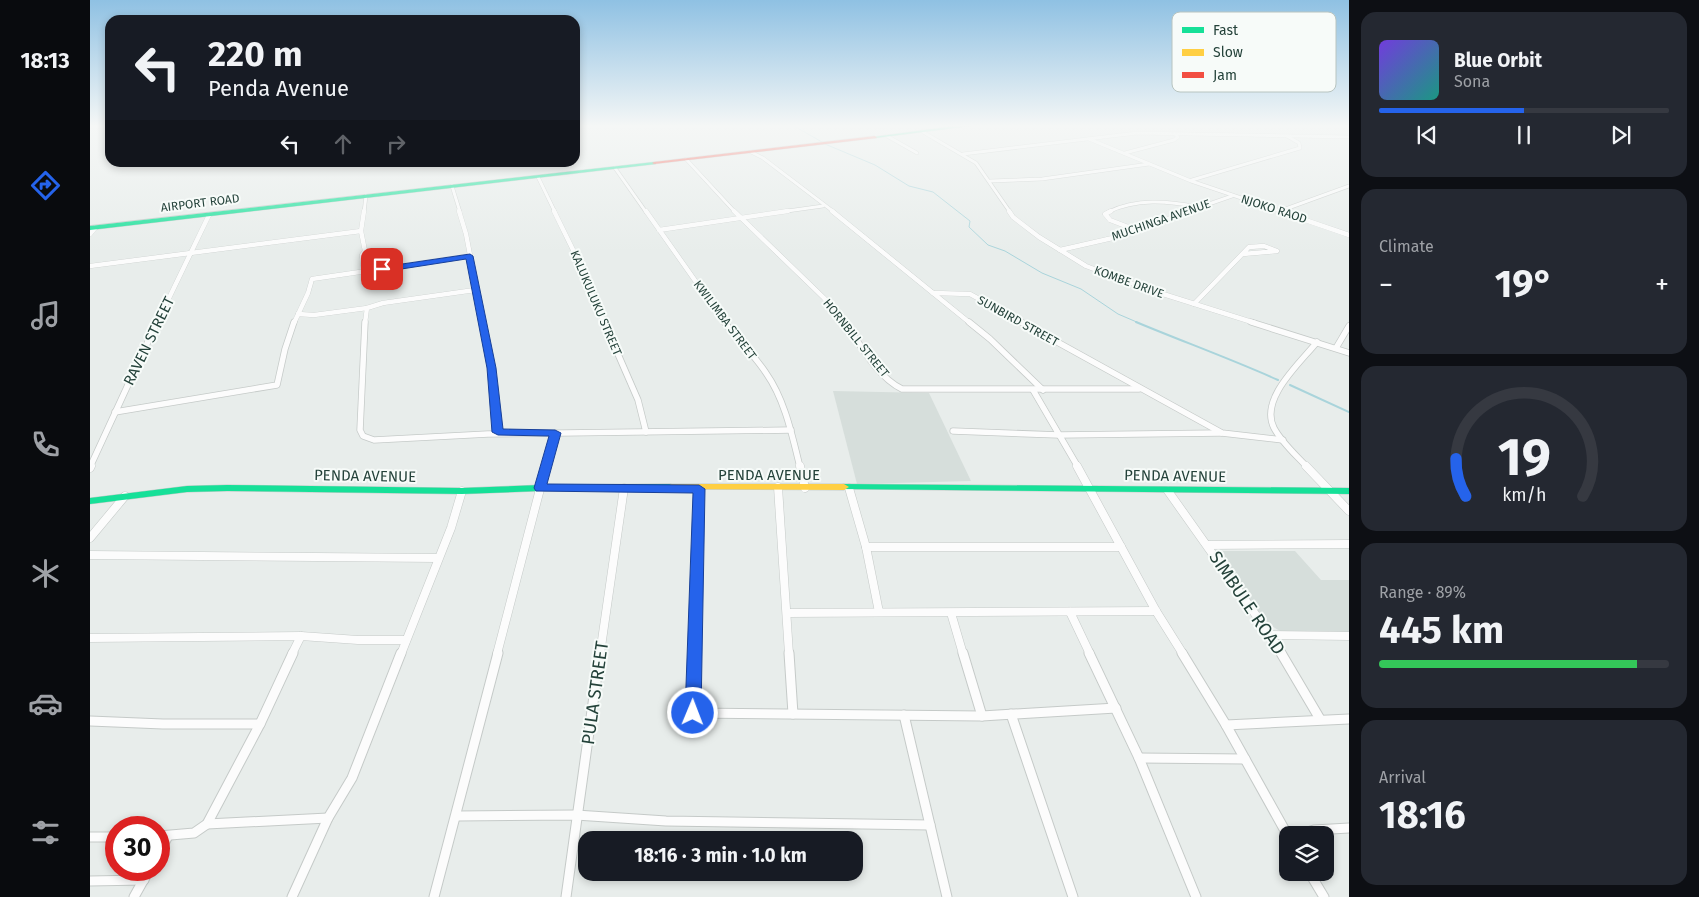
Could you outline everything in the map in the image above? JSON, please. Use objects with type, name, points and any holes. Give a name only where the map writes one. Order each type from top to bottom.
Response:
[{"type":"street","name":"AIRPORT ROAD","points":[[92,230],[366,196],[615,168]]},
{"type":"street","name":"KWILIMBA STREET","points":[[615,168],[724,322],[766,372],[778,393],[791,430],[805,488]]},
{"type":"street","name":"HORNBILL STREET","points":[[694,168],[739,217],[773,247],[835,311],[876,365],[894,385],[902,389],[1140,389]]},
{"type":"street","points":[[775,168],[863,235],[990,339],[1043,390]]},
{"type":"street","name":"KOMBE DRIVE","points":[[981,168],[1013,217],[1086,266],[1104,274],[1194,304],[1349,353]]},
{"type":"street","points":[[990,181],[1035,180],[1123,168]]},
{"type":"street","name":"NJOKO RAOD","points":[[1160,168],[1191,181],[1349,235]]},
{"type":"street","points":[[1191,181],[1234,168]]},
{"type":"street","name":"KALUKULUKU STREET","points":[[538,177],[577,258],[619,359],[637,395],[644,416],[646,432]]},
{"type":"street","points":[[452,186],[466,234],[475,290],[492,368],[498,432]]},
{"type":"street","points":[[1280,211],[1349,186]]},
{"type":"street","name":"MUCHINGA AVENUE","points":[[1060,250],[1137,231],[1233,195]]},
{"type":"street","points":[[364,272],[362,255],[365,251],[361,231],[366,196]]},
{"type":"street","points":[[1137,231],[1110,220],[1104,214],[1112,210],[1151,202],[1177,202],[1199,207]]},
{"type":"street","points":[[659,230],[823,206]]},
{"type":"street","name":"RAVEN STREET","points":[[90,468],[169,300],[188,255],[210,215]]},
{"type":"street","points":[[90,266],[188,255],[361,231]]},
{"type":"street","points":[[1194,304],[1249,247],[1257,246],[1277,251],[1269,254],[1243,254]]},
{"type":"street","points":[[115,412],[277,385],[282,360],[298,314],[309,295],[312,279],[470,256]]},
{"type":"street","points":[[298,314],[314,315],[367,308],[383,303],[475,290]]},
{"type":"street","name":"SUNBIRD STREET","points":[[932,293],[970,294],[1140,389],[1222,432],[1236,436],[1283,440]]},
{"type":"street","points":[[367,308],[363,337],[360,430],[362,436],[374,440],[452,433],[791,430]]},
{"type":"street","points":[[1336,348],[1349,326]]},
{"type":"street","points":[[1317,342],[1281,386],[1273,399],[1271,417],[1274,428],[1283,440],[1349,511]]},
{"type":"street","points":[[1033,390],[1090,488],[1156,611],[1226,725],[1282,826]]},
{"type":"street","points":[[953,431],[1059,435],[1222,432]]},
{"type":"street","points":[[434,897],[457,816],[555,433]]},
{"type":"street","name":"PENDA AVENUE","points":[[90,501],[187,489],[228,488],[462,491],[540,488],[699,489],[962,486],[1349,491]]},
{"type":"street","name":"PULA STREET","points":[[566,897],[576,815],[624,488]]},
{"type":"street","points":[[778,488],[780,542],[787,613],[793,714]]},
{"type":"street","points":[[849,488],[866,547],[880,612]]},
{"type":"street","points":[[699,489],[693,713],[982,716],[1116,708]]},
{"type":"street","name":"SIMBULE ROAD","points":[[1168,490],[1270,635],[1320,719]]},
{"type":"street","points":[[292,897],[328,818],[352,778],[451,528],[462,491]]},
{"type":"street","points":[[90,538],[125,496]]},
{"type":"street","points":[[1208,545],[1349,544]]},
{"type":"street","points":[[866,547],[1120,547]]},
{"type":"street","points":[[90,555],[438,558]]},
{"type":"street","points":[[787,613],[951,613],[993,610],[1070,612],[1156,611]]},
{"type":"street","points":[[1070,612],[1139,758],[1196,897]]},
{"type":"street","points":[[951,613],[982,716]]},
{"type":"street","points":[[1270,635],[1349,636]]},
{"type":"street","points":[[90,638],[301,636],[358,640],[406,640]]},
{"type":"street","points":[[170,835],[194,833],[207,824],[260,724],[301,636]]},
{"type":"street","points":[[1012,714],[1073,897]]},
{"type":"street","points":[[904,715],[920,770],[930,825],[948,897]]},
{"type":"street","points":[[1226,725],[1349,719]]},
{"type":"street","points":[[90,721],[163,724],[260,724]]},
{"type":"street","points":[[1139,758],[1245,759]]},
{"type":"street","points":[[457,816],[576,815],[666,821],[930,825]]},
{"type":"street","points":[[207,824],[328,818]]},
{"type":"street","points":[[1334,829],[1349,828]]},
{"type":"street","points":[[90,838],[105,837]]},
{"type":"street","points":[[90,881],[105,881]]},
{"type":"street","points":[[134,897],[143,881]]},
{"type":"street","points":[[1314,881],[1324,897]]},
{"type":"shaded area","points":[[833,391],[929,393],[971,481],[857,484]]},
{"type":"shaded area","points":[[1217,551],[1295,551],[1321,580],[1349,580],[1349,632],[1280,631],[1265,622]]},
{"type":"waterway","points":[[880,168],[909,186],[933,192],[970,221],[969,227],[988,245],[1005,251],[1042,273],[1081,289],[1118,314],[1139,323]]},
{"type":"waterway","points":[[1136,322],[1278,380]]},
{"type":"waterway","points":[[1290,385],[1349,412]]},
{"type":"traffic: fast","points":[[90,228],[612,168]]},
{"type":"traffic: fast","points":[[90,501],[187,489],[227,488],[462,491],[540,488],[671,487]]},
{"type":"traffic: fast","points":[[844,487],[1349,491]]},
{"type":"traffic: slow","points":[[671,487],[844,487]]},
{"type":"route","points":[[382,269],[470,256],[475,290],[492,368],[498,432],[555,433],[540,488],[699,489],[693,713]]}]
